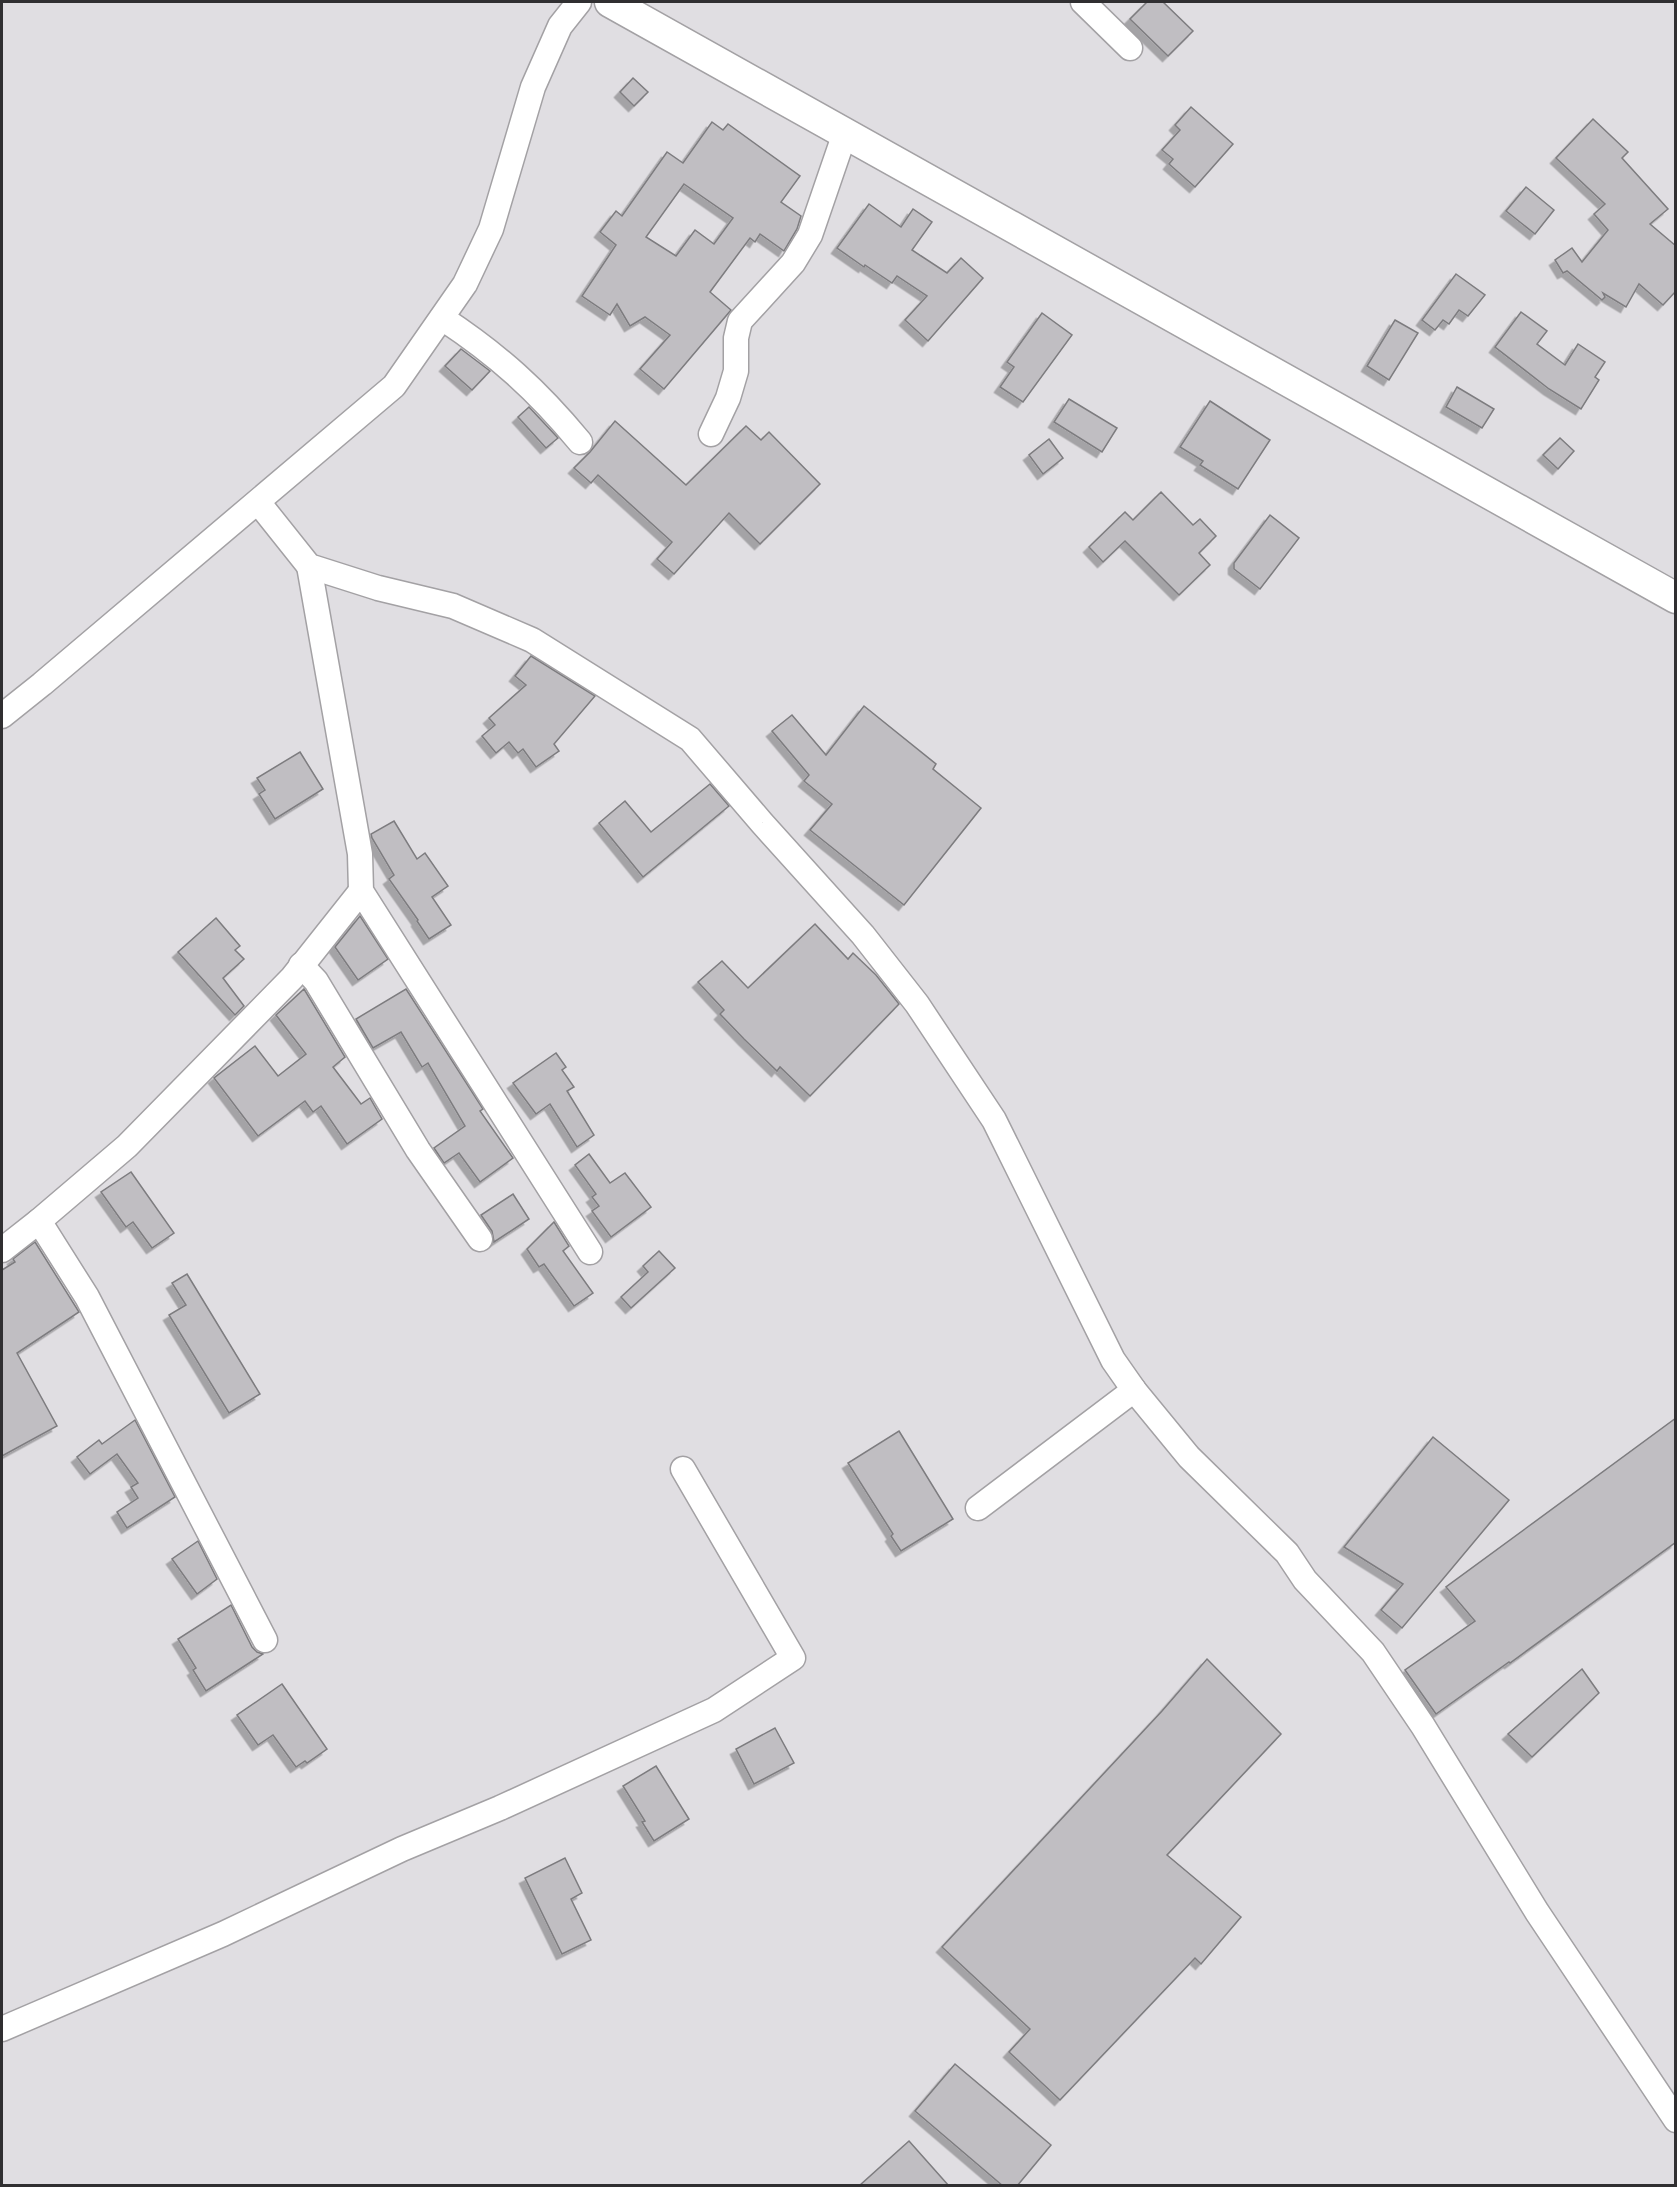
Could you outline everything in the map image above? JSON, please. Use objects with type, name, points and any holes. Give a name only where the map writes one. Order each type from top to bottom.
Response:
[{"type":"main road","points":[[610,2],[1676,598]]},
{"type":"street","points":[[2,716],[394,386],[465,284],[491,229],[533,87],[560,26],[579,2]]},
{"type":"street","points":[[1083,2],[1130,48]]},
{"type":"street","points":[[711,434],[728,398],[736,371],[736,338],[741,321],[793,263],[810,235],[845,133]]},
{"type":"street","points":[[442,318],[480,343],[510,368],[550,406],[580,442]]},
{"type":"street","points":[[258,502],[309,566],[360,854],[361,891],[590,1252]]},
{"type":"street","points":[[309,566],[378,588],[453,606],[532,640],[690,739],[863,935],[917,1004],[994,1120],[1113,1360],[1134,1390],[1189,1457],[1287,1553],[1305,1580],[1373,1652],[1423,1726],[1537,1912],[1676,2120]]},
{"type":"street","points":[[2,1250],[127,1146],[292,978],[361,891]]},
{"type":"street","points":[[302,965],[316,981],[418,1150],[480,1239]]},
{"type":"street","points":[[39,1221],[87,1297],[265,1640]]},
{"type":"street","points":[[978,1508],[1134,1390]]},
{"type":"street","points":[[2,2029],[223,1934],[402,1849],[500,1808],[714,1710],[793,1658],[683,1469]]},
{"type":"building","points":[[1147,2],[1163,2],[1193,31],[1168,56],[1130,19]]},
{"type":"building","points":[[633,78],[648,92],[634,106],[620,92]]},
{"type":"building","points":[[1191,107],[1233,144],[1195,187],[1169,164],[1173,159],[1162,150],[1180,130],[1175,125]]},
{"type":"building","points":[[1593,119],[1628,152],[1622,158],[1668,209],[1650,224],[1676,246],[1676,291],[1663,305],[1639,284],[1626,307],[1603,293],[1605,297],[1602,300],[1567,271],[1563,273],[1555,260],[1572,248],[1582,262],[1608,230],[1594,214],[1605,204],[1556,158]]},
{"type":"building","points":[[712,122],[723,130],[728,124],[800,176],[781,202],[801,216],[797,229],[784,251],[760,234],[755,242],[750,238],[710,292],[731,310],[664,389],[640,369],[670,335],[645,317],[630,326],[617,304],[610,315],[582,296],[616,245],[600,232],[616,211],[622,216],[667,152],[683,163]],"holes":[[[684,184],[733,218],[714,244],[695,230],[676,256],[646,237]]]},
{"type":"building","points":[[1526,187],[1554,210],[1535,234],[1506,211]]},
{"type":"building","points":[[869,204],[901,227],[913,209],[932,222],[912,250],[947,273],[961,258],[983,278],[928,341],[905,320],[927,296],[897,276],[892,283],[837,248]]},
{"type":"building","points":[[1456,274],[1485,295],[1468,316],[1459,310],[1449,324],[1443,320],[1435,330],[1422,320]]},
{"type":"building","points":[[1521,312],[1547,331],[1537,344],[1565,365],[1578,344],[1605,362],[1595,377],[1599,380],[1581,409],[1549,389],[1495,347]]},
{"type":"building","points":[[1042,313],[1072,335],[1023,402],[1000,387],[1014,367],[1007,362]]},
{"type":"building","points":[[1395,320],[1418,333],[1389,380],[1367,366]]},
{"type":"building","points":[[461,349],[490,371],[472,390],[445,366]]},
{"type":"building","points":[[1457,387],[1494,409],[1482,428],[1446,407]]},
{"type":"building","points":[[1069,399],[1117,428],[1102,452],[1054,422]]},
{"type":"building","points":[[1210,401],[1270,440],[1238,489],[1200,465],[1203,461],[1180,447]]},
{"type":"building","points":[[529,407],[558,438],[546,448],[518,417]]},
{"type":"building","points":[[615,421],[686,485],[746,426],[761,440],[769,432],[820,484],[760,544],[729,513],[674,574],[657,559],[672,542],[598,475],[591,483],[574,468]]},
{"type":"building","points":[[1560,438],[1574,451],[1558,469],[1543,455]]},
{"type":"building","points":[[1049,439],[1063,458],[1043,474],[1029,455]]},
{"type":"building","points":[[1161,492],[1193,525],[1200,519],[1216,536],[1199,553],[1210,565],[1179,595],[1125,541],[1103,562],[1089,547],[1125,512],[1133,520]]},
{"type":"building","points":[[1270,515],[1299,538],[1260,589],[1234,569],[1234,563]]},
{"type":"building","points":[[531,656],[595,696],[554,744],[559,751],[536,767],[523,749],[518,753],[509,742],[496,753],[482,736],[495,725],[489,718],[526,685],[515,676]]},
{"type":"building","points":[[864,706],[936,764],[933,769],[981,808],[904,905],[810,830],[832,804],[804,781],[809,775],[772,731],[792,715],[826,755]]},
{"type":"building","points":[[300,752],[323,789],[275,819],[259,794],[265,790],[257,778]]},
{"type":"building","points":[[710,784],[729,806],[643,877],[599,823],[625,801],[651,832]]},
{"type":"building","points":[[394,821],[417,859],[425,853],[448,886],[432,897],[451,925],[429,939],[389,879],[394,875],[372,838],[371,834]]},
{"type":"building","points":[[360,916],[388,959],[358,980],[335,947]]},
{"type":"building","points":[[216,918],[240,946],[235,950],[244,959],[223,978],[244,1006],[235,1015],[178,952]]},
{"type":"building","points":[[815,924],[848,959],[853,953],[876,975],[899,1004],[810,1096],[780,1067],[777,1071],[744,1039],[720,1014],[724,1010],[698,982],[722,961],[748,988]]},
{"type":"building","points":[[304,989],[345,1057],[333,1067],[361,1104],[370,1098],[382,1119],[347,1144],[321,1106],[313,1112],[305,1101],[258,1136],[214,1078],[255,1046],[278,1076],[306,1054],[276,1015]]},
{"type":"building","points":[[406,989],[483,1109],[480,1111],[513,1158],[480,1182],[459,1153],[444,1163],[434,1148],[465,1126],[428,1063],[422,1067],[401,1032],[373,1048],[356,1019]]},
{"type":"building","points":[[556,1053],[566,1067],[562,1070],[574,1087],[567,1091],[594,1135],[577,1147],[550,1104],[536,1114],[513,1083]]},
{"type":"building","points":[[589,1154],[610,1183],[625,1173],[651,1207],[611,1237],[592,1211],[599,1206],[592,1197],[596,1194],[575,1165]]},
{"type":"building","points":[[131,1172],[174,1233],[152,1248],[133,1222],[126,1227],[101,1192]]},
{"type":"building","points":[[513,1194],[529,1219],[494,1242],[492,1231],[481,1215]]},
{"type":"building","points":[[554,1222],[569,1246],[563,1251],[593,1293],[574,1306],[544,1264],[539,1267],[527,1249]]},
{"type":"building","points":[[35,1242],[79,1312],[17,1353],[57,1426],[2,1456],[2,1270],[15,1262],[13,1259]]},
{"type":"building","points":[[659,1251],[675,1268],[631,1308],[621,1297],[648,1272],[643,1266]]},
{"type":"building","points":[[187,1274],[260,1394],[229,1413],[169,1315],[186,1305],[172,1283]]},
{"type":"building","points":[[1676,1418],[1676,1542],[1436,1714],[1405,1670],[1475,1621],[1446,1587]]},
{"type":"building","points":[[135,1420],[175,1497],[127,1528],[117,1512],[138,1498],[131,1487],[138,1483],[117,1454],[90,1474],[77,1457],[99,1440],[102,1444]]},
{"type":"building","points":[[899,1431],[953,1519],[901,1551],[891,1536],[893,1534],[848,1463]]},
{"type":"building","points":[[1433,1437],[1509,1500],[1402,1628],[1381,1610],[1403,1584],[1344,1547]]},
{"type":"building","points":[[198,1541],[217,1579],[197,1594],[172,1559]]},
{"type":"building","points":[[231,1605],[252,1647],[263,1654],[206,1691],[193,1670],[196,1668],[178,1639]]},
{"type":"building","points":[[1207,1659],[1281,1734],[1167,1855],[1241,1917],[1201,1964],[1195,1958],[1060,2100],[1009,2052],[1030,2029],[942,1947],[1162,1711]]},
{"type":"building","points":[[1582,1669],[1599,1693],[1532,1757],[1508,1734]]},
{"type":"building","points":[[282,1684],[327,1749],[307,1763],[305,1761],[296,1767],[273,1735],[258,1745],[237,1715]]},
{"type":"building","points":[[775,1728],[794,1763],[754,1784],[736,1749]]},
{"type":"building","points":[[656,1766],[689,1819],[654,1841],[642,1822],[645,1821],[623,1786]]},
{"type":"building","points":[[565,1858],[582,1893],[571,1899],[591,1940],[562,1954],[525,1878]]},
{"type":"building","points":[[955,2064],[1051,2145],[1017,2186],[1003,2186],[915,2111]]},
{"type":"building","points":[[909,2141],[949,2186],[859,2186]]}]
